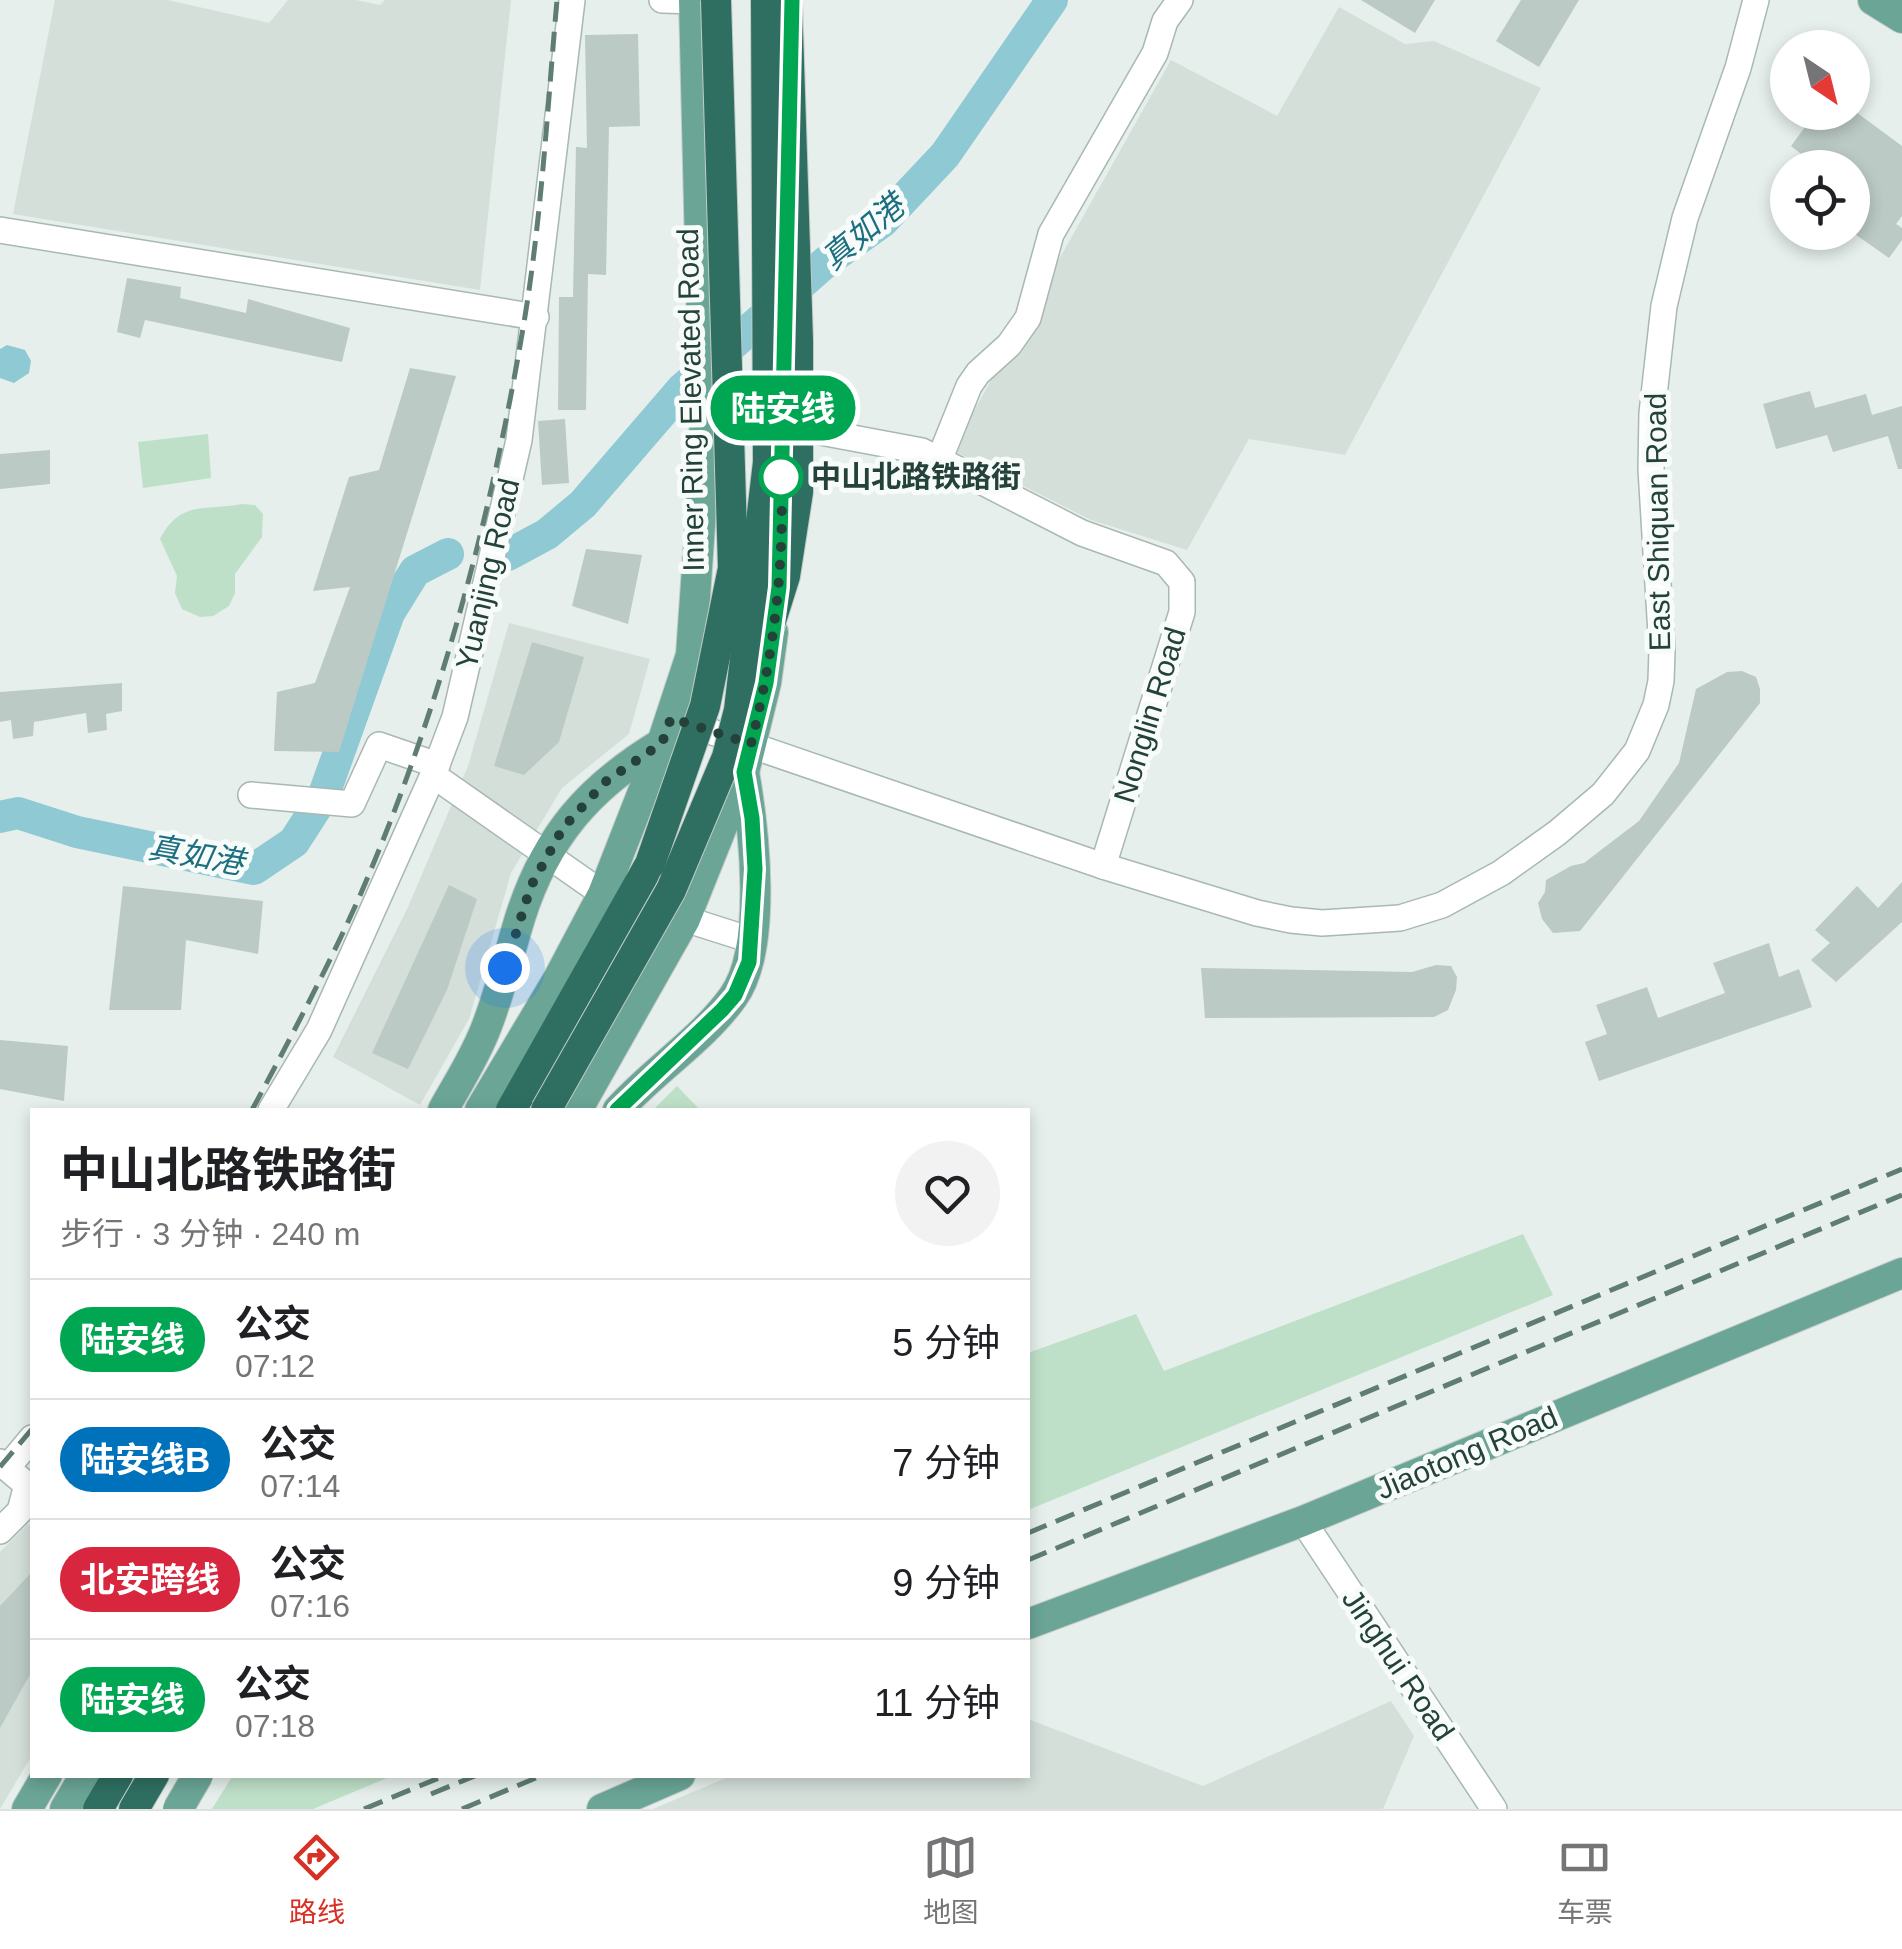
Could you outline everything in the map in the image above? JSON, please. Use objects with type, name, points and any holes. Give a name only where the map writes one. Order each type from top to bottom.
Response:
[{"type":"highway","name":"Inner Ring Elevated Road","points":[[494,1104],[650,864],[705,706],[734,568],[716,0]]},
{"type":"highway","name":"Inner Ring Elevated Road","points":[[547,1108],[741,758],[738,710],[768,462],[766,0]]},
{"type":"highway","points":[[741,758],[785,576],[798,492],[790,0]]},
{"type":"highway","points":[[98,1809],[116,1778]]},
{"type":"highway","points":[[134,1809],[152,1778]]},
{"type":"main road","points":[[578,1108],[686,919],[766,683],[779,587],[790,0]]},
{"type":"main road","points":[[494,1104],[603,894],[691,655],[705,453],[694,1]]},
{"type":"main road","points":[[444,1108],[488,1024],[522,913],[546,855],[586,799],[666,731]]},
{"type":"main road","points":[[620,1108],[735,995],[749,962],[755,869],[752,818],[741,758]]},
{"type":"main road","name":"Jiaotong Road","points":[[1030,1623],[1303,1521],[1902,1273]]},
{"type":"main road","points":[[27,1809],[45,1778]]},
{"type":"main road","points":[[65,1809],[83,1778]]},
{"type":"main road","points":[[178,1809],[196,1778]]},
{"type":"main road","points":[[168,1809],[183,1802],[211,1778]]},
{"type":"main road","points":[[602,1809],[673,1778]]},
{"type":"street","name":"Yuanjing Road","points":[[272,1108],[319,1030],[455,717],[519,440],[572,0]]},
{"type":"street","points":[[662,0],[694,1]]},
{"type":"street","points":[[940,458],[969,386],[1009,345],[1028,318],[1051,234],[1155,53],[1166,21],[1180,0]]},
{"type":"street","name":"East Shiquan Road","points":[[1103,866],[1256,913],[1322,924],[1400,918],[1442,905],[1501,873],[1603,794],[1637,750],[1661,682],[1652,432],[1664,306],[1685,218],[1733,83],[1756,0]]},
{"type":"street","points":[[1886,8],[1902,33]]},
{"type":"street","points":[[0,230],[536,317]]},
{"type":"street","name":"Nonglin Road","points":[[783,425],[904,446],[940,458],[1082,533],[1166,564],[1182,582],[1182,612],[1103,866]]},
{"type":"street","points":[[666,731],[741,758],[1103,866]]},
{"type":"street","points":[[250,796],[352,804],[380,745],[435,770],[603,894]]},
{"type":"street","points":[[686,919],[751,940]]},
{"type":"street","points":[[0,1532],[20,1511],[28,1485],[4,1465],[30,1440]]},
{"type":"street","name":"Jinghui Road","points":[[1303,1521],[1494,1809]]},
{"type":"shaded area","points":[[55,0],[168,0],[269,23],[288,0],[356,0],[380,5],[385,0],[511,0],[480,290],[13,214]]},
{"type":"shaded area","points":[[1339,7],[1405,44],[1434,41],[1541,88],[1345,455],[1249,439],[1187,550],[1091,520],[952,450],[1171,60],[1277,116]]},
{"type":"shaded area","points":[[509,623],[650,659],[629,734],[562,788],[511,873],[469,1019],[420,1105],[333,1057],[408,907],[468,766]]},
{"type":"shaded area","points":[[30,1526],[30,1758],[0,1809],[0,1552]]},
{"type":"shaded area","points":[[1391,1701],[1414,1736],[1383,1809],[653,1809],[726,1778],[1030,1778],[1030,1720],[1203,1786]]},
{"type":"green space","points":[[208,434],[211,478],[143,488],[138,442]]},
{"type":"green space","points":[[255,505],[263,514],[262,537],[235,574],[235,593],[229,606],[213,616],[200,617],[182,609],[175,593],[177,576],[160,539],[176,518],[185,513]]},
{"type":"green space","points":[[677,1086],[698,1108],[655,1108]]},
{"type":"green space","points":[[1523,1234],[1553,1295],[1030,1509],[1030,1352],[1136,1314],[1164,1371]]},
{"type":"green space","points":[[231,1778],[387,1778],[313,1809],[212,1809]]},
{"type":"water","points":[[7,345],[25,350],[31,361],[29,373],[14,383],[0,378],[0,349]]},
{"type":"building","points":[[1361,0],[1435,0],[1415,33]]},
{"type":"building","points":[[1521,0],[1579,0],[1539,67],[1496,41]]},
{"type":"building","points":[[638,34],[640,126],[609,127],[606,275],[588,274],[586,410],[558,410],[559,297],[573,297],[576,147],[587,148],[585,35]]},
{"type":"building","points":[[1870,122],[1902,146],[1902,216],[1896,224],[1902,228],[1902,240],[1889,258],[1870,245],[1870,150],[1796,150],[1791,146],[1803,130],[1870,130]]},
{"type":"building","points":[[127,278],[181,287],[180,298],[246,313],[248,299],[350,328],[342,362],[145,320],[140,338],[117,332]]},
{"type":"building","points":[[410,368],[456,376],[339,752],[274,751],[277,692],[315,683],[350,587],[313,591],[349,477],[379,470]]},
{"type":"building","points":[[1810,391],[1815,408],[1866,394],[1872,415],[1902,406],[1902,469],[1898,469],[1888,436],[1833,452],[1827,435],[1776,449],[1763,404]]},
{"type":"building","points":[[565,419],[569,483],[542,485],[538,421]]},
{"type":"building","points":[[50,450],[50,484],[0,489],[0,454]]},
{"type":"building","points":[[586,549],[642,555],[628,624],[572,606]]},
{"type":"building","points":[[532,642],[584,657],[559,742],[524,775],[494,766]]},
{"type":"building","points":[[1742,671],[1756,677],[1760,703],[1580,931],[1553,933],[1542,919],[1538,903],[1546,880],[1584,863],[1639,821],[1679,763],[1696,689],[1727,672]]},
{"type":"building","points":[[122,683],[122,711],[106,714],[107,730],[88,733],[86,713],[34,722],[33,736],[13,739],[11,720],[0,722],[0,692]]},
{"type":"building","points":[[1902,882],[1902,922],[1836,982],[1811,960],[1830,943],[1815,930],[1857,886],[1878,908]]},
{"type":"building","points":[[449,885],[477,899],[447,990],[408,1069],[372,1053]]},
{"type":"building","points":[[123,886],[263,901],[258,954],[186,940],[181,1010],[109,1010]]},
{"type":"building","points":[[1769,943],[1779,977],[1799,969],[1812,1007],[1599,1081],[1585,1042],[1607,1034],[1596,1005],[1647,987],[1658,1018],[1725,993],[1713,963]]},
{"type":"building","points":[[1436,965],[1451,966],[1457,977],[1448,1010],[1434,1017],[1205,1018],[1201,968],[1412,972]]},
{"type":"building","points":[[0,1040],[68,1046],[64,1101],[0,1089]]},
{"type":"building","points":[[30,1574],[30,1675],[0,1728],[0,1606]]},
{"type":"waterway","name":"真如港","points":[[508,555],[547,534],[583,504],[682,389],[827,261],[882,222],[945,155],[1052,0]]},
{"type":"waterway","name":"真如港","points":[[0,817],[18,813],[77,832],[254,869],[294,842],[323,797],[389,613],[415,571],[448,554]]},
{"type":"railway","points":[[253,1108],[358,900],[412,764],[456,624],[493,483],[528,298],[557,0]]},
{"type":"railway","points":[[1030,1532],[1902,1169]]},
{"type":"railway","points":[[1030,1559],[1902,1195]]},
{"type":"railway","points":[[0,1467],[30,1431]]},
{"type":"railway","points":[[364,1809],[439,1778]]},
{"type":"railway","points":[[431,1794],[470,1778]]},
{"type":"railway","points":[[462,1809],[536,1778]]},
{"type":"bus line","name":"陆安线","points":[[619,1108],[722,1010],[735,995],[749,962],[755,869],[744,772],[766,683],[779,587],[792,0]]},
{"type":"place","name":"中山北路铁路街","points":[[781,477]]},
{"type":"route","points":[[505,968],[531,886],[563,828],[605,782],[662,743],[671,718],[751,744],[766,683],[779,587],[781,477]]}]
